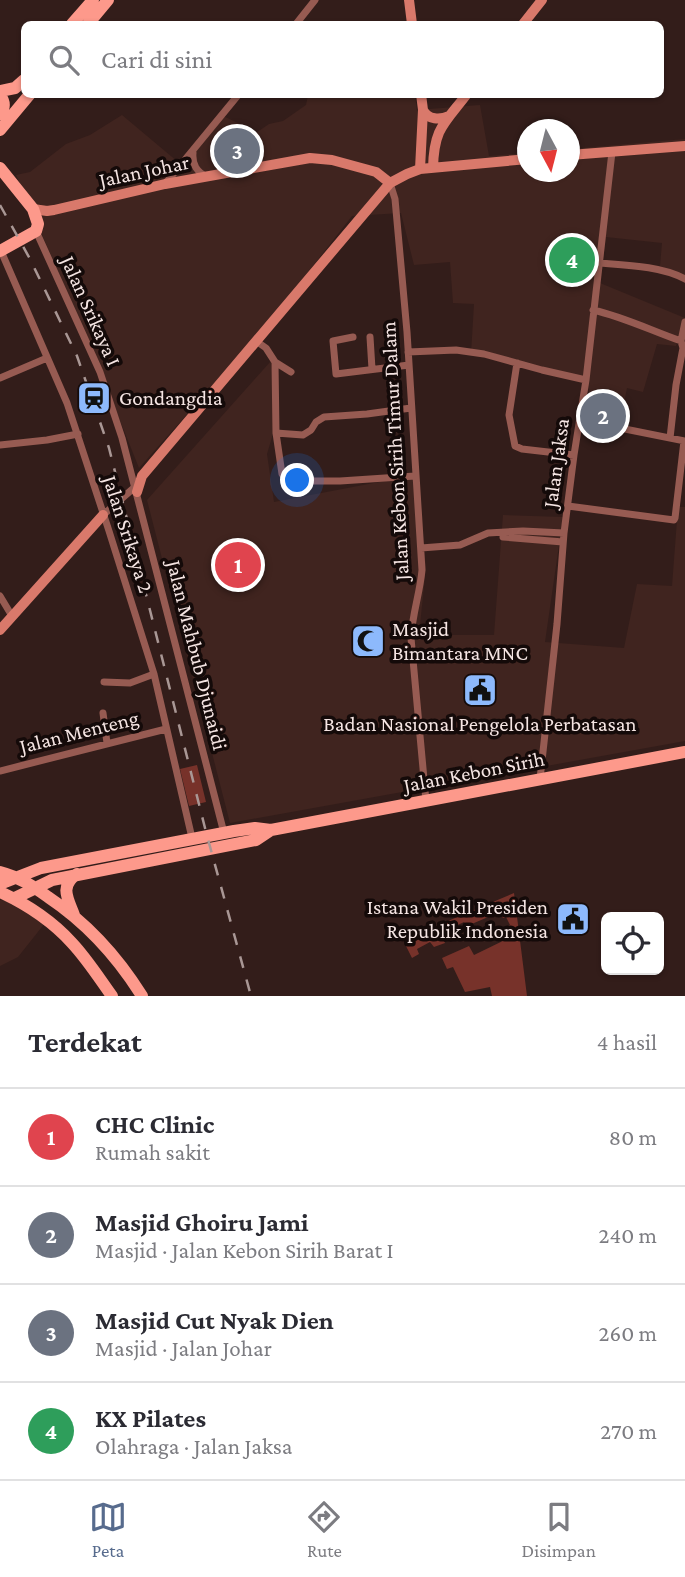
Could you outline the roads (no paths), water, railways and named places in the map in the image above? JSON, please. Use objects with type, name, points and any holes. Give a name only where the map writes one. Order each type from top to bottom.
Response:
[{"type":"main road","points":[[75,21],[93,0]]},
{"type":"main road","points":[[90,21],[107,0]]},
{"type":"main road","points":[[0,114],[4,102],[0,93],[15,88],[21,83]]},
{"type":"main road","points":[[0,130],[27,98]]},
{"type":"main road","points":[[0,168],[33,209],[38,224],[36,231],[0,251]]},
{"type":"main road","name":"Jalan Kebon Sirih","points":[[0,884],[41,868],[192,838],[255,828],[271,830],[685,752]]},
{"type":"main road","name":"Jalan Kebon Sirih","points":[[15,898],[52,880],[256,840],[271,830]]},
{"type":"main road","points":[[0,872],[18,877],[75,915],[100,939],[142,996]]},
{"type":"main road","points":[[75,915],[66,890],[70,879],[77,874]]},
{"type":"main road","points":[[0,892],[15,898],[48,921],[73,943],[112,996]]},
{"type":"street","points":[[298,21],[315,0]]},
{"type":"street","points":[[409,0],[412,21]]},
{"type":"street","points":[[525,21],[542,0]]},
{"type":"street","points":[[165,184],[236,98]]},
{"type":"street","points":[[420,170],[422,98]]},
{"type":"street","points":[[433,168],[435,142],[439,131],[464,98]]},
{"type":"street","points":[[423,110],[433,118],[449,116]]},
{"type":"street","points":[[580,154],[685,146]]},
{"type":"street","name":"Jalan Jaksa","points":[[540,779],[564,537],[586,380],[612,152]]},
{"type":"street","points":[[193,153],[192,159],[199,173],[208,177]]},
{"type":"street","name":"Jalan Johar","points":[[33,209],[47,211],[165,184],[310,158],[332,160],[376,172],[390,183]]},
{"type":"street","points":[[0,630],[103,515],[136,489],[136,474],[256,341],[390,183],[420,170],[517,160]]},
{"type":"street","name":"Jalan Kebon Sirih Timur Dalam","points":[[390,183],[395,199],[408,352],[421,548],[421,582],[413,613],[411,638],[426,801]]},
{"type":"street","name":"Jalan Johar","points":[[36,231],[44,221],[67,207]]},
{"type":"street","name":"Jalan Srikaya I","points":[[36,231],[100,372],[136,474]]},
{"type":"street","name":"Jalan Srikaya 2","points":[[0,251],[67,402],[78,434],[154,674],[192,838]]},
{"type":"street","points":[[598,263],[647,268],[685,279]]},
{"type":"street","points":[[593,310],[681,341]]},
{"type":"street","points":[[670,438],[682,374],[681,341],[685,322]]},
{"type":"street","points":[[354,337],[333,341],[336,374],[409,365]]},
{"type":"street","points":[[370,337],[372,369]]},
{"type":"street","points":[[256,341],[266,348],[275,362],[291,372]]},
{"type":"street","points":[[408,352],[456,349],[586,380]]},
{"type":"street","points":[[0,378],[47,358]]},
{"type":"street","points":[[275,362],[276,433],[282,474],[288,480],[340,481],[415,477]]},
{"type":"street","points":[[517,363],[509,415],[515,446],[574,454]]},
{"type":"street","points":[[276,433],[303,435],[324,417],[411,408]]},
{"type":"street","points":[[568,506],[675,518],[685,442],[580,420]]},
{"type":"street","points":[[0,444],[37,442],[78,434]]},
{"type":"street","name":"Jalan Mahbub Djunaidi","points":[[136,489],[224,833]]},
{"type":"street","points":[[421,548],[460,545],[488,533],[523,531],[564,537]]},
{"type":"street","points":[[503,537],[564,537]]},
{"type":"street","points":[[0,596],[12,617]]},
{"type":"street","points":[[104,682],[130,683],[154,674]]},
{"type":"street","points":[[103,713],[107,743]]},
{"type":"street","name":"Jalan Menteng","points":[[0,771],[166,729]]},
{"type":"railway","points":[[0,205],[30,259],[77,356],[109,448],[206,832],[251,996]]},
{"type":"place","name":"Masjid Cut Nyak Dien","points":[[237,151]]},
{"type":"place","name":"KX Pilates","points":[[572,260]]},
{"type":"place","name":"Gondangdia","points":[[94,398]]},
{"type":"place","name":"Masjid Ghoiru Jami","points":[[603,416]]},
{"type":"place","name":"CHC Clinic","points":[[238,565]]},
{"type":"place","name":"Masjid Bimantara MNC","points":[[368,641]]},
{"type":"place","name":"Badan Nasional Pengelola Perbatasan","points":[[480,690]]},
{"type":"place","name":"Istana Wakil Presiden Republik Indonesia","points":[[573,919]]}]
